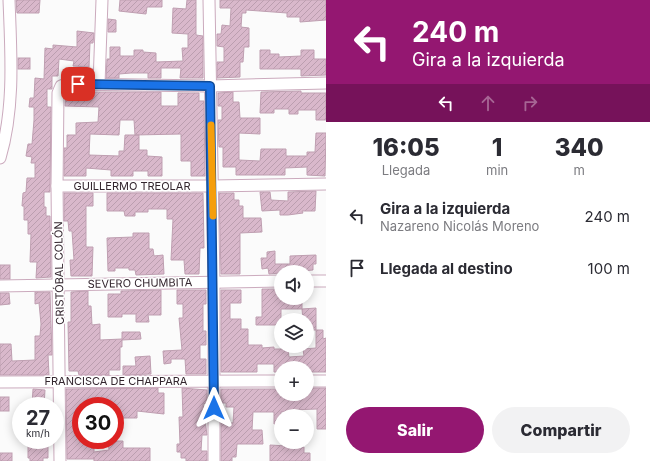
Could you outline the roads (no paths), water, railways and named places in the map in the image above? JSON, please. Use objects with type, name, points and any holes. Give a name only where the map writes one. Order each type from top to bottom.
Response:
[{"type":"street","points":[[0,158],[4,144],[9,111],[12,70],[9,0]]},
{"type":"street","points":[[102,0],[99,84],[210,86],[326,83]]},
{"type":"street","points":[[209,0],[214,282],[214,461]]},
{"type":"street","name":"CRISTÓBAL COLÓN","points":[[60,461],[57,186],[58,93],[61,86],[67,84],[99,84]]},
{"type":"street","name":"GUILLERMO TREOLAR","points":[[57,186],[326,184]]},
{"type":"street","name":"SEVERO CHUMBITA","points":[[0,286],[274,281]]},
{"type":"street","points":[[314,281],[326,281]]},
{"type":"street","name":"FRANCISCA DE CHAPPARA","points":[[0,382],[274,381]]},
{"type":"street","points":[[314,381],[326,381]]}]
